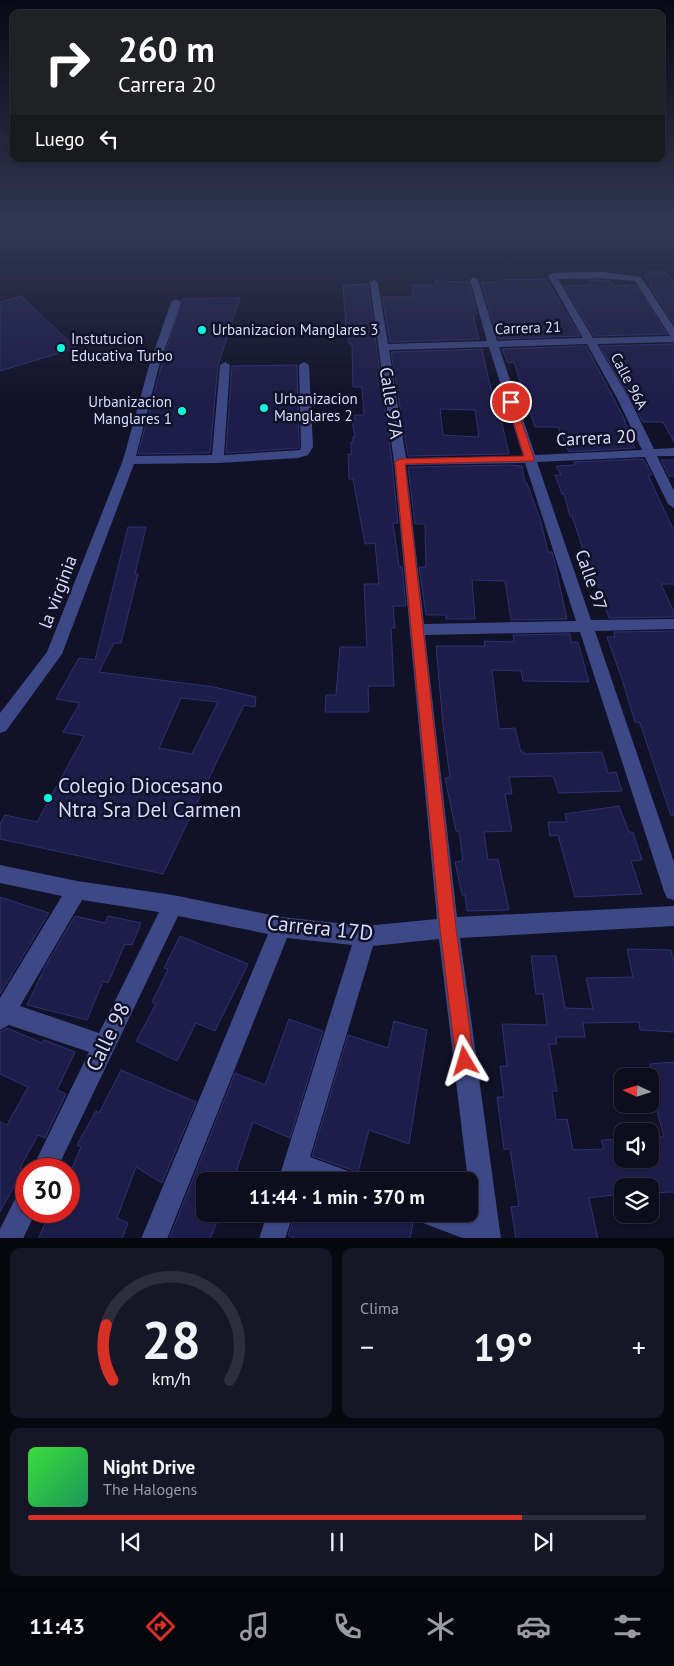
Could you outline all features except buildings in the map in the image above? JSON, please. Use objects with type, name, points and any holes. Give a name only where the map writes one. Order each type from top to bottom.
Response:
[{"type":"street","name":"Calle 97A","points":[[374,285],[400,462],[448,928],[488,1236]]},
{"type":"street","name":"Calle 97","points":[[475,285],[492,344],[674,891]]},
{"type":"street","name":"Calle 96A","points":[[557,285],[624,400],[674,504]]},
{"type":"street","name":"Calle 96A","points":[[642,285],[674,335]]},
{"type":"street","name":"la virginia","points":[[0,726],[54,654],[130,460],[154,366],[176,302]]},
{"type":"street","name":"Carrera 21","points":[[382,347],[674,339]]},
{"type":"street","points":[[218,458],[225,365]]},
{"type":"street","points":[[130,460],[218,458],[298,454],[304,452],[307,447],[304,365]]},
{"type":"street","name":"Carrera 20","points":[[400,462],[530,459],[674,452]]},
{"type":"street","points":[[417,630],[674,624]]},
{"type":"street","name":"Carrera 17D","points":[[0,874],[77,890],[173,905],[281,927],[365,936],[448,928],[674,916]]},
{"type":"street","points":[[77,890],[2,1016],[104,1046]]},
{"type":"street","name":"Calle 98","points":[[49,1158],[173,905]]},
{"type":"street","points":[[154,1238],[281,927]]},
{"type":"street","points":[[292,1172],[365,936]]},
{"type":"street","points":[[272,1238],[277,1222]]},
{"type":"street","points":[[452,1222],[488,1236]]},
{"type":"street","points":[[9,1238],[16,1223]]},
{"type":"place","name":"Urbanizacion Manglares 3","points":[[202,330]]},
{"type":"place","name":"Instutucion Educativa Turbo","points":[[61,348]]},
{"type":"place","name":"Urbanizacion Manglares 2","points":[[264,408]]},
{"type":"place","name":"Urbanizacion Manglares 1","points":[[182,411]]},
{"type":"place","name":"Colegio Diocesano Ntra Sra Del Carmen","points":[[48,798]]},
{"type":"route","points":[[465,1061],[448,928],[400,462],[530,459],[511,402]]}]
